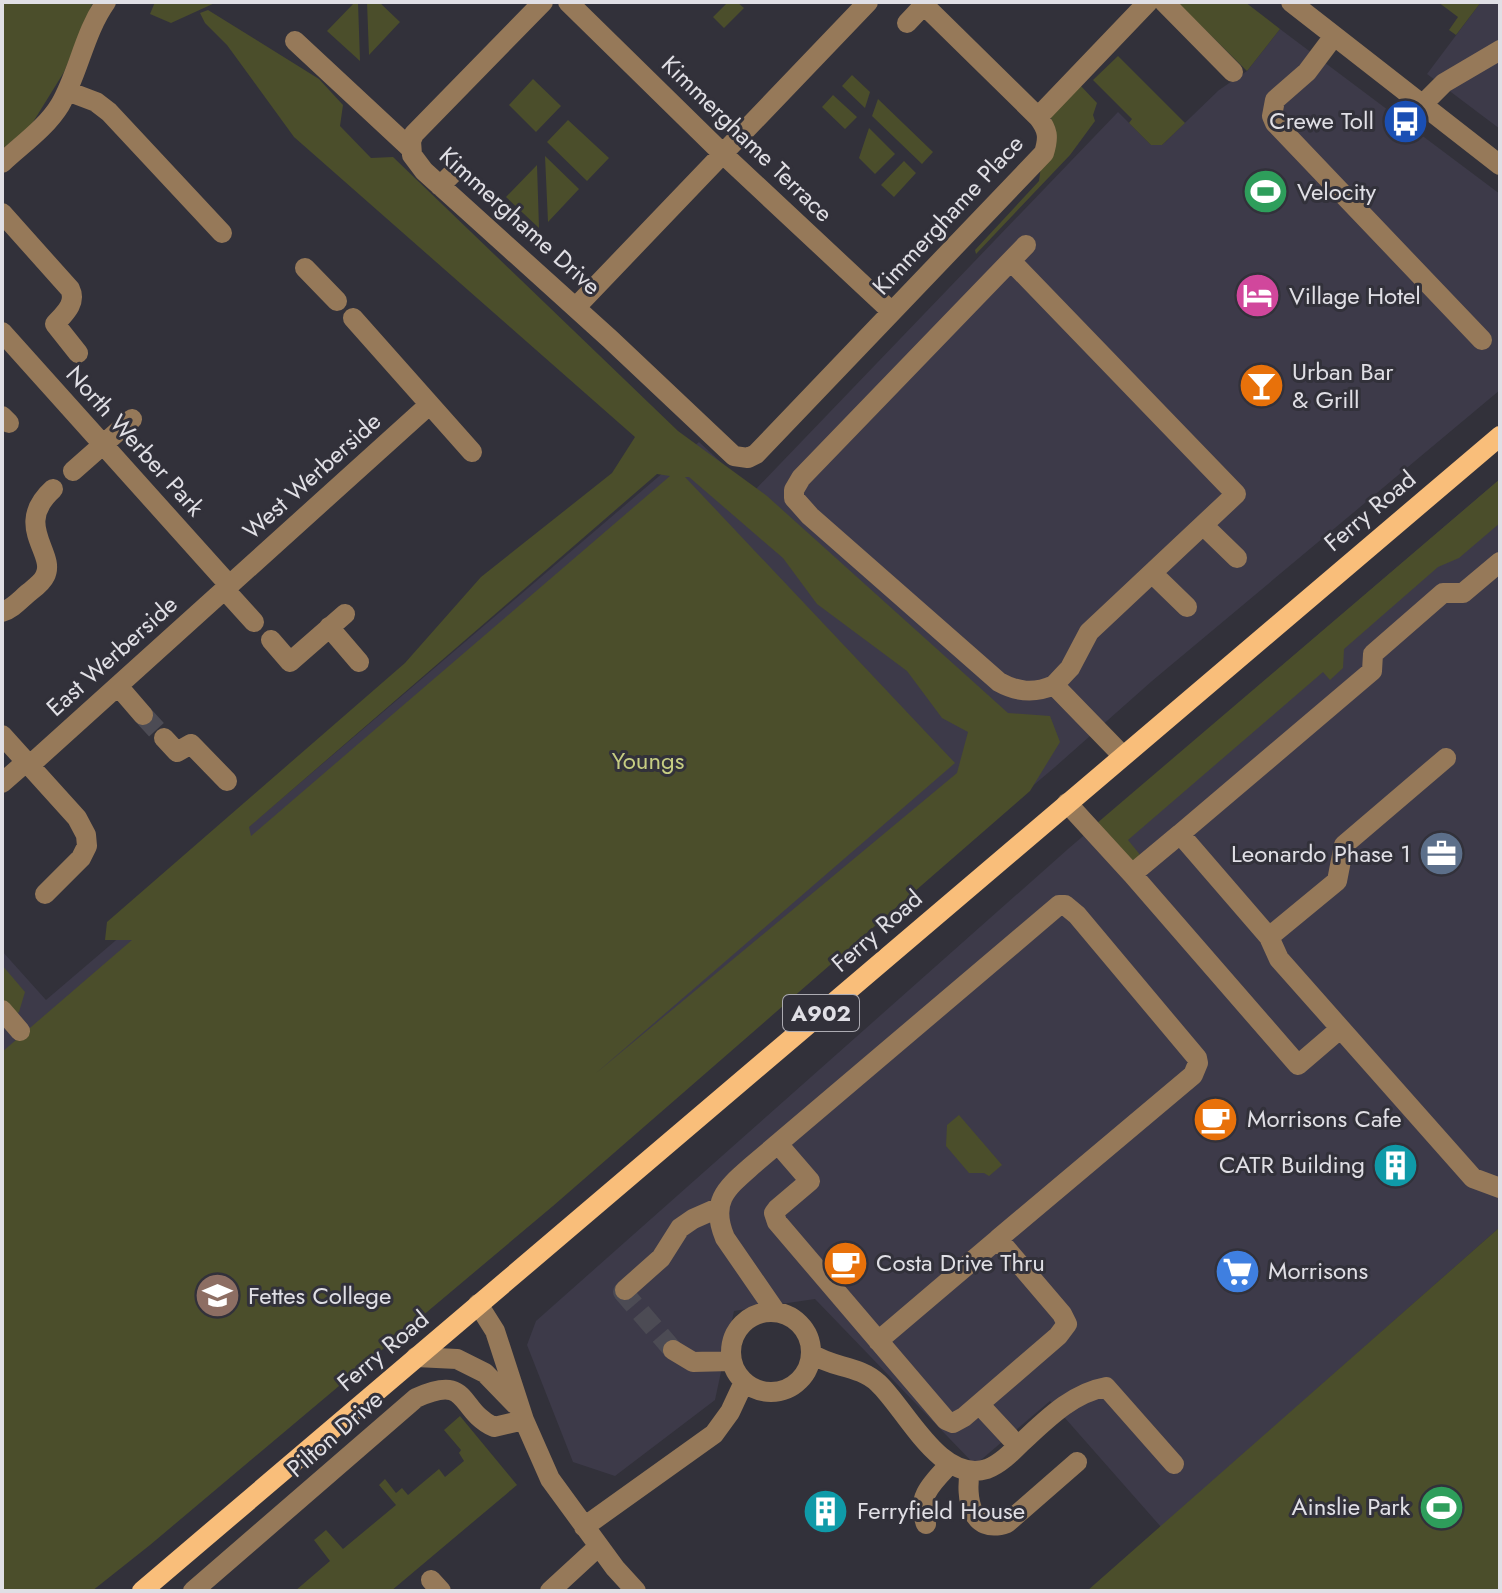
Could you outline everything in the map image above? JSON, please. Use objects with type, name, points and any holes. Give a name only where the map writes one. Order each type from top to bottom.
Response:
[{"type":"main road","name":"Ferry Road","points":[[142,1591],[1500,436]]},
{"type":"street","points":[[2,163],[47,122],[67,91],[88,33],[106,2]]},
{"type":"street","name":"Kimmerghame Drive","points":[[543,2],[414,134],[410,148],[417,162],[448,179],[576,307],[616,333],[734,456],[748,458]]},
{"type":"street","name":"Kimmerghame Terrace","points":[[568,2],[723,154],[892,312]]},
{"type":"street","points":[[576,307],[868,2]]},
{"type":"street","points":[[1038,117],[1148,2]]},
{"type":"street","points":[[1164,2],[1233,72]]},
{"type":"street","points":[[907,23],[923,4]]},
{"type":"street","name":"Kimmerghame Place","points":[[748,458],[756,454],[1044,153],[1048,141],[1047,130],[1038,117],[923,4]]},
{"type":"street","points":[[1297,4],[1500,165]]},
{"type":"street","points":[[1334,36],[1307,72],[1275,100],[1272,116],[1275,123],[1482,340]]},
{"type":"street","points":[[295,41],[410,148]]},
{"type":"street","points":[[1422,105],[1444,83],[1500,50]]},
{"type":"street","points":[[67,91],[96,102],[109,112],[222,233]]},
{"type":"street","points":[[2,213],[70,289],[72,302],[55,324],[78,353]]},
{"type":"street","points":[[1011,261],[1236,494],[1089,632],[1070,668],[1054,685],[1025,691],[999,682],[810,516],[794,498],[794,490],[801,478],[1026,245]]},
{"type":"street","points":[[305,268],[337,301]]},
{"type":"street","points":[[353,318],[472,452]]},
{"type":"street","name":"North Werber Park","points":[[2,332],[103,444],[254,622]]},
{"type":"street","name":"West Werberside","points":[[228,588],[429,405]]},
{"type":"street","points":[[73,471],[132,419]]},
{"type":"street","points":[[2,612],[13,606],[46,575],[47,564],[39,544],[36,519],[39,505],[53,489]]},
{"type":"street","points":[[1203,525],[1237,558]]},
{"type":"street","points":[[1132,874],[1372,671],[1373,654],[1443,593],[1463,593],[1500,562]]},
{"type":"street","points":[[1152,573],[1187,607]]},
{"type":"street","name":"East Werberside","points":[[2,783],[28,764],[228,588]]},
{"type":"street","points":[[271,640],[290,662],[337,620],[359,662]]},
{"type":"street","points":[[1054,685],[1122,755]]},
{"type":"street","points":[[118,686],[143,715]]},
{"type":"street","points":[[2,735],[77,818],[87,838],[81,858],[45,894]]},
{"type":"street","points":[[164,738],[177,752],[191,744],[227,781]]},
{"type":"street","points":[[1269,937],[1337,881],[1344,845],[1446,758]]},
{"type":"street","points":[[1067,803],[1298,1065],[1340,1029]]},
{"type":"street","points":[[1180,834],[1269,937],[1279,959],[1473,1178],[1500,1188]]},
{"type":"street","points":[[776,1312],[721,1228],[718,1208],[728,1188],[1059,905],[1065,905],[1077,915],[1197,1058],[1193,1075],[878,1341]]},
{"type":"street","points":[[2,1010],[20,1031]]},
{"type":"street","points":[[778,1144],[810,1181],[777,1209],[775,1219],[949,1422],[958,1421],[979,1404],[1058,1336],[1067,1324],[1062,1314],[998,1239]]},
{"type":"street","points":[[625,1290],[661,1258],[680,1228],[718,1208]]},
{"type":"street","points":[[478,1304],[495,1331],[522,1415],[550,1479],[636,1591]]},
{"type":"street","points":[[776,1312],[791,1316],[802,1326],[810,1339],[812,1354],[809,1366],[793,1386],[768,1392],[744,1382],[731,1361],[730,1348],[740,1325],[761,1313],[776,1312]]},
{"type":"street","points":[[673,1350],[693,1362],[731,1361]]},
{"type":"street","points":[[812,1354],[824,1362],[853,1368],[879,1383],[960,1468],[974,1514],[988,1526],[1007,1523],[1077,1462]]},
{"type":"street","points":[[416,1357],[457,1359],[485,1373],[522,1415]]},
{"type":"street","points":[[584,1527],[714,1434],[730,1412],[744,1382]]},
{"type":"street","points":[[926,1524],[921,1508],[923,1496],[960,1468],[988,1468],[1075,1398],[1092,1389],[1106,1387],[1174,1464]]},
{"type":"street","name":"Pilton Drive","points":[[193,1591],[416,1398],[434,1390],[450,1389],[465,1399],[484,1422],[494,1427],[522,1415]]},
{"type":"street","points":[[979,1404],[1018,1446]]},
{"type":"street","points":[[550,1591],[599,1546]]},
{"type":"shaded area","points":[[1481,2],[1500,2],[1500,129],[1427,74]]},
{"type":"shaded area","name":"Fettes College","points":[[1280,29],[1500,194],[1500,390],[1152,681],[1055,767],[84,1591],[2,1591],[2,951],[46,1000],[699,442],[769,507],[754,491],[1118,112],[1151,145],[1162,145],[1219,90],[1247,71]]},
{"type":"shaded area","points":[[1500,479],[1500,1227],[1161,1527],[1050,1401],[975,1465],[815,1299],[734,1311],[715,1400],[615,1476],[573,1462],[527,1345],[536,1321],[1068,849]]},
{"type":"green space","points":[[2,2],[93,2],[64,72],[30,127],[2,149]]},
{"type":"green space","points":[[155,2],[217,2],[171,23],[150,14]]},
{"type":"green space","points":[[358,2],[360,61],[327,31]]},
{"type":"green space","points":[[367,2],[379,2],[400,22],[369,55]]},
{"type":"green space","points":[[728,2],[737,2],[744,8],[724,28],[713,17]]},
{"type":"green space","points":[[1177,2],[1245,2],[1280,29],[1247,71]]},
{"type":"green space","points":[[1438,2],[1481,2],[1456,35],[1449,30],[1458,17]]},
{"type":"green space","name":"Youngs","points":[[208,10],[319,79],[343,105],[340,126],[371,158],[393,157],[678,431],[767,496],[1008,713],[1050,716],[1060,742],[1030,791],[553,1206],[150,1545],[92,1591],[2,1591],[2,1052],[132,940],[105,940],[107,922],[405,663],[481,577],[612,473],[635,437],[294,137],[200,13]],"holes":[[[657,474],[670,476],[251,836],[249,827]],[[685,477],[689,477],[783,558],[817,604],[907,671],[942,718],[968,732],[957,773],[595,1074],[955,763]]]},
{"type":"green space","points":[[1118,56],[1185,123],[1162,145],[1151,145],[1129,123],[1132,119],[1093,80]]},
{"type":"green space","points":[[852,75],[870,92],[865,108],[842,86]]},
{"type":"green space","points":[[533,79],[561,106],[536,132],[509,105]]},
{"type":"green space","points":[[1079,84],[1097,103],[1093,115],[1095,121],[1070,155],[976,254],[975,250],[1039,181],[1041,166],[1056,133],[1050,115]]},
{"type":"green space","points":[[833,95],[857,117],[845,129],[822,107]]},
{"type":"green space","points":[[878,99],[933,152],[922,164],[872,116]]},
{"type":"green space","points":[[568,120],[609,158],[587,181],[547,142]]},
{"type":"green space","points":[[869,128],[895,154],[875,174],[859,158]]},
{"type":"green space","points":[[545,156],[579,189],[548,222]]},
{"type":"green space","points":[[904,161],[916,173],[894,197],[881,185]]},
{"type":"green space","points":[[537,165],[539,228],[506,197]]},
{"type":"green space","points":[[1500,479],[1500,523],[1459,558],[1438,567],[1344,649],[1343,668],[1330,680],[1323,672],[1128,840],[1141,856],[1132,861],[1096,824]]},
{"type":"green space","points":[[2,965],[25,992],[19,1012],[2,1026]]},
{"type":"green space","points":[[959,1115],[1002,1165],[989,1176],[969,1173],[946,1146],[947,1125]]},
{"type":"green space","points":[[1500,1227],[1500,1591],[1087,1591]]},
{"type":"green space","points":[[460,1416],[517,1485],[391,1591],[295,1591],[330,1561],[314,1540],[326,1530],[343,1549],[396,1505],[379,1485],[385,1479],[396,1493],[402,1488],[408,1495],[439,1469],[445,1477],[464,1461],[459,1453],[461,1450],[444,1430]]},
{"type":"tunnel","points":[[143,715],[164,738]]},
{"type":"tunnel","points":[[625,1290],[623,1292],[673,1350]]},
{"type":"place","name":"Crewe Toll","points":[[1405,121]]},
{"type":"place","name":"Velocity","points":[[1266,192]]},
{"type":"place","name":"Village Hotel","points":[[1258,296]]},
{"type":"place","name":"Urban Bar & Grill","points":[[1261,386]]},
{"type":"place","name":"Leonardo Phase 1","points":[[1442,854]]},
{"type":"place","name":"Morrisons Cafe","points":[[1216,1119]]},
{"type":"place","name":"CATR Building","points":[[1396,1165]]},
{"type":"place","name":"Costa Drive Thru","points":[[845,1263]]},
{"type":"place","name":"Morrisons","points":[[1237,1271]]},
{"type":"place","name":"Fettes College","points":[[217,1296]]},
{"type":"place","name":"Ainslie Park","points":[[1441,1507]]},
{"type":"place","name":"Ferryfield House","points":[[826,1511]]}]
